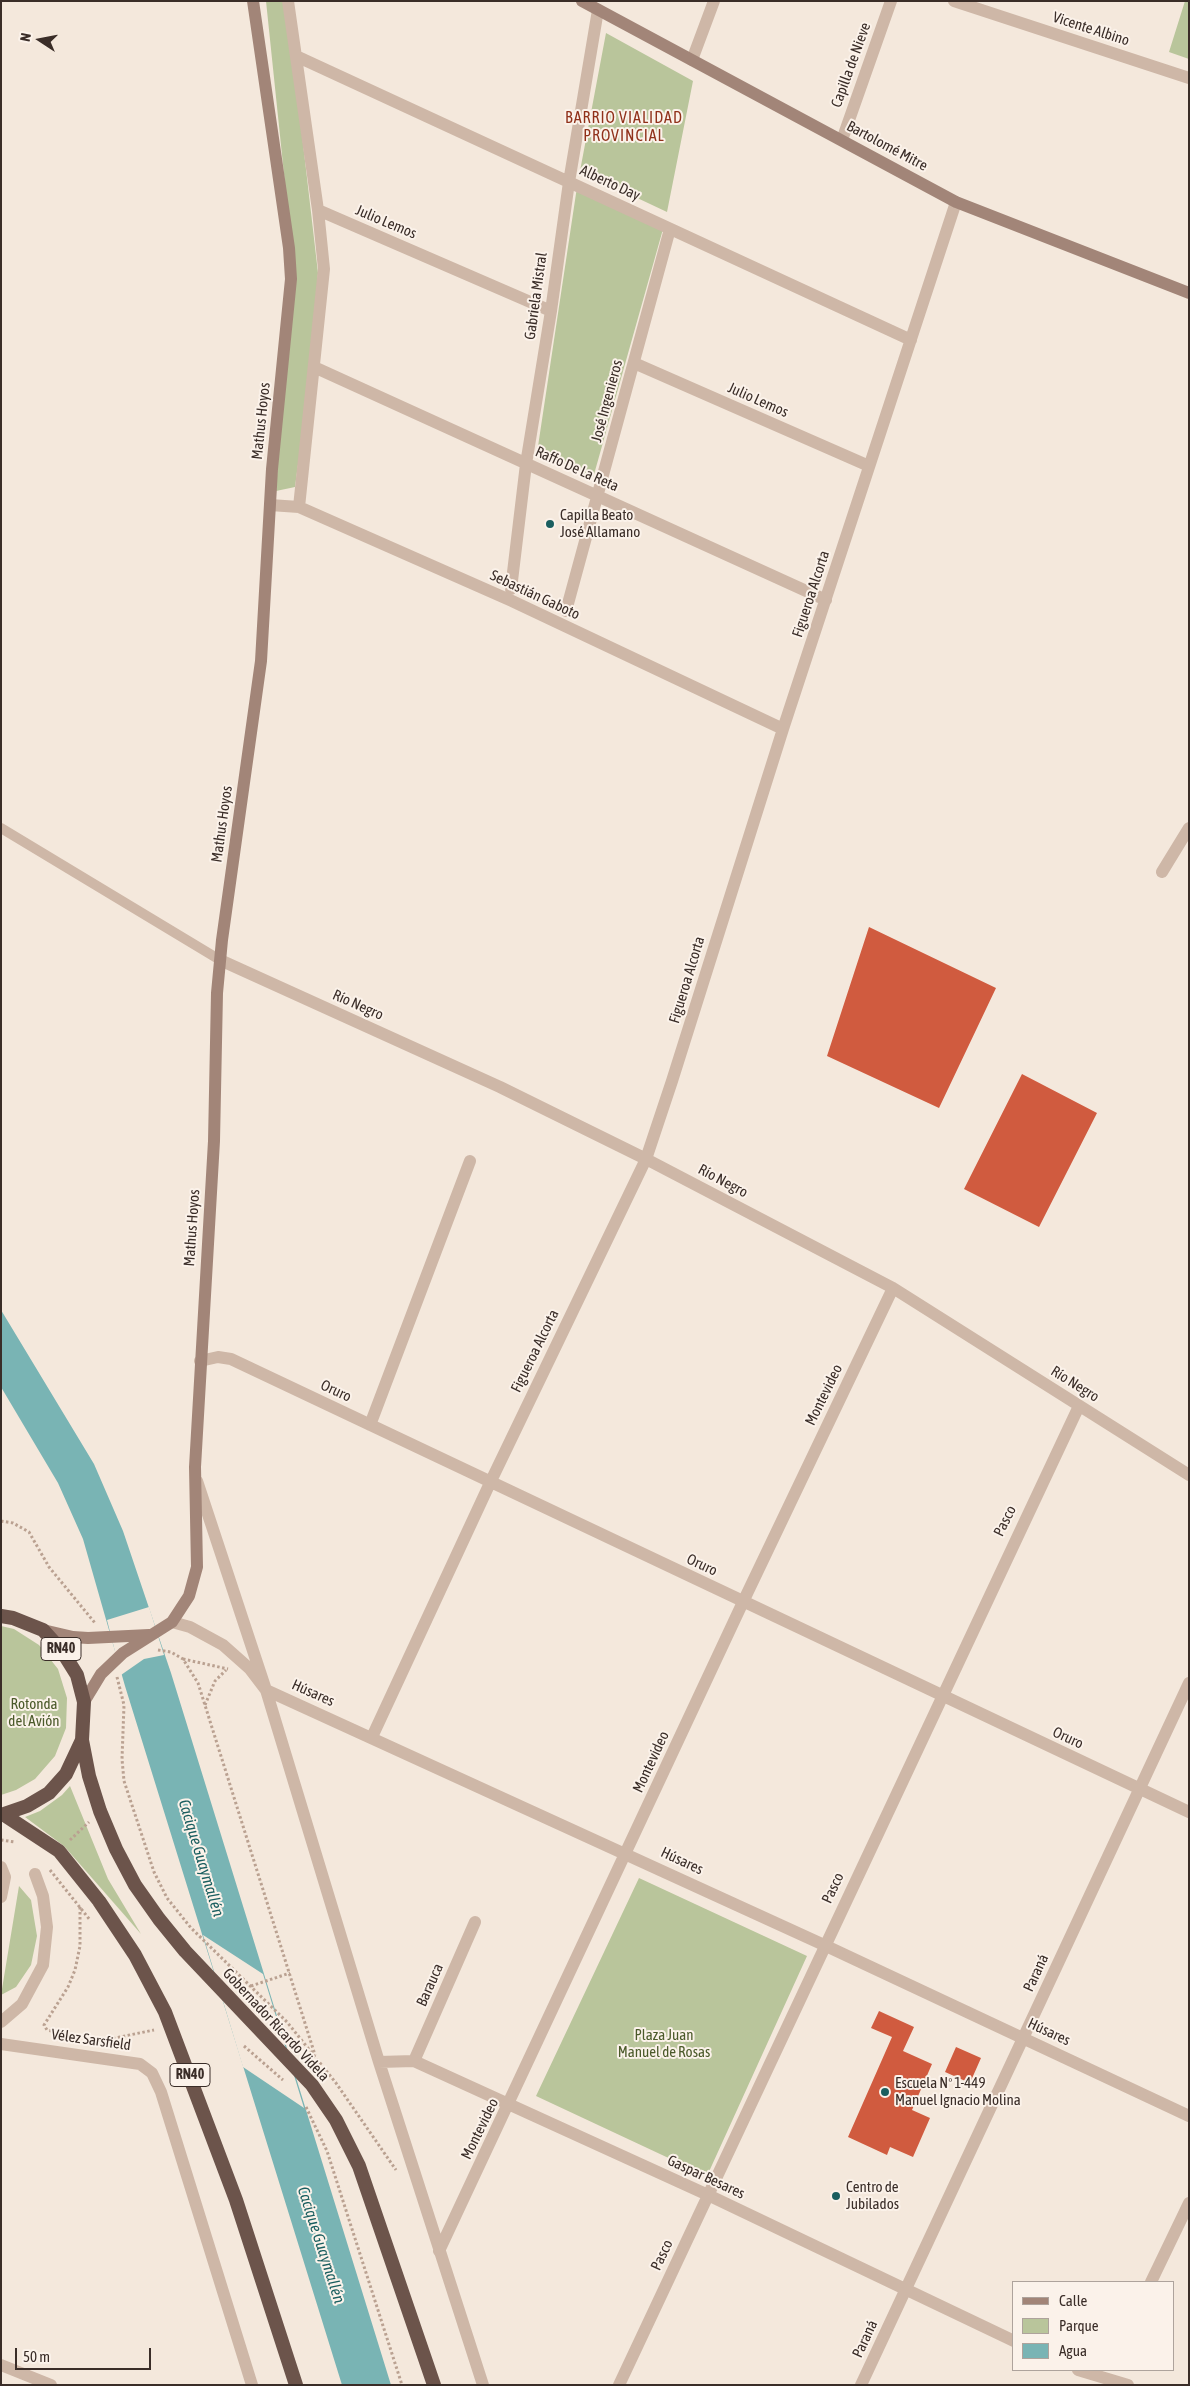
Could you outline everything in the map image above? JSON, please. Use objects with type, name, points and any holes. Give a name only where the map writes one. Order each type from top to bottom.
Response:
[{"type":"highway","name":"RN40","points":[[1,1609],[7,1617],[43,1630],[62,1651],[76,1675],[84,1702]]},
{"type":"highway","name":"Gobernador Ricardo Videla","points":[[84,1702],[82,1740],[100,1811],[116,1849],[135,1885],[159,1919],[185,1951],[312,2085],[336,2120],[359,2166],[434,2385]]},
{"type":"highway","points":[[2,1814],[27,1806],[49,1793],[66,1774],[82,1740]]},
{"type":"highway","name":"RN40","points":[[2,1814],[59,1851],[99,1901],[134,1955],[165,2012],[236,2200],[296,2385]]},
{"type":"main road","name":"Mathus Hoyos","points":[[84,1702],[97,1681],[114,1660],[172,1622],[189,1596],[197,1567],[195,1476],[200,1361],[214,1142],[220,960],[261,661],[270,505],[291,279],[289,248],[254,1]]},
{"type":"main road","name":"Bartolomé Mitre","points":[[582,1],[956,202],[1189,293]]},
{"type":"main road","name":"Mathus Hoyos","points":[[43,1630],[73,1637],[107,1637],[153,1633]]},
{"type":"street","points":[[288,1],[318,210],[324,269],[299,507]]},
{"type":"street","points":[[692,60],[714,1]]},
{"type":"street","name":"Capilla de Nieve","points":[[842,140],[891,1]]},
{"type":"street","name":"Vicente Albino","points":[[954,1],[1189,78]]},
{"type":"street","name":"Gabriela Mistral","points":[[511,589],[526,464],[551,311],[569,182],[598,10]]},
{"type":"street","name":"Alberto Day","points":[[296,56],[911,340]]},
{"type":"street","name":"Figueroa Alcorta","points":[[372,1737],[490,1483],[646,1159],[783,728],[956,202]]},
{"type":"street","name":"Julio Lemos","points":[[318,210],[551,311]]},
{"type":"street","name":"José Ingenieros","points":[[566,611],[670,229]]},
{"type":"street","name":"Julio Lemos","points":[[634,363],[869,466]]},
{"type":"street","name":"Raffo De La Reta","points":[[314,367],[826,600]]},
{"type":"street","name":"Sebastián Gaboto","points":[[270,505],[299,507],[512,601],[783,728]]},
{"type":"street","points":[[1162,872],[1189,828]]},
{"type":"street","name":"Río Negro","points":[[220,960],[500,1087],[646,1159],[893,1288],[1189,1475]]},
{"type":"street","points":[[370,1425],[470,1161]]},
{"type":"street","name":"Montevideo","points":[[439,2251],[510,2104],[742,1602],[893,1288]]},
{"type":"street","name":"Oruro","points":[[200,1361],[218,1357],[230,1359],[1189,1812]]},
{"type":"street","name":"Pasco","points":[[620,2385],[824,1945],[1079,1406]]},
{"type":"street","points":[[195,1476],[266,1690],[379,2062],[483,2385]]},
{"type":"street","name":"Húsares","points":[[172,1622],[198,1631],[223,1645],[250,1669],[266,1690],[824,1945],[1189,2116]]},
{"type":"street","name":"Paraná","points":[[861,2385],[1189,1682]]},
{"type":"street","points":[[1,1867],[5,1877],[1,1896]]},
{"type":"street","points":[[1,2022],[22,2004],[43,1965],[47,1927],[43,1896],[35,1874]]},
{"type":"street","name":"Barauca","points":[[414,2061],[476,1922]]},
{"type":"street","name":"Vélez Sarsfield","points":[[1,2044],[140,2064],[152,2073],[161,2092],[252,2385]]},
{"type":"street","name":"Gaspar Besares","points":[[379,2062],[414,2061],[708,2196],[1012,2340]]},
{"type":"street","points":[[1151,2281],[1189,2203]]},
{"type":"street","points":[[1,2365],[51,2385]]},
{"type":"street","points":[[1081,2371],[1128,2385]]},
{"type":"lane","points":[[1,828],[220,960]]},
{"type":"path","points":[[1,1521],[13,1523],[29,1532],[49,1567],[107,1637]]},
{"type":"path","points":[[163,1650],[183,1659],[226,1669],[250,1669]]},
{"type":"path","points":[[183,1659],[198,1683],[316,2058]]},
{"type":"path","points":[[114,1660],[124,1704],[122,1760],[124,1781],[154,1872],[167,1898],[204,1941],[274,2010],[316,2058],[336,2083],[398,2173]]},
{"type":"path","points":[[205,1705],[215,1681],[226,1669]]},
{"type":"path","points":[[59,1851],[100,1811]]},
{"type":"path","points":[[80,1906],[80,1946],[75,1970],[68,1988],[44,2025],[47,2030],[100,2041],[154,2030]]},
{"type":"path","points":[[251,1986],[290,1973]]},
{"type":"path","points":[[244,2046],[286,2083]]},
{"type":"path","points":[[304,2103],[327,2151],[402,2385]]},
{"type":"green space","points":[[266,1],[285,1],[318,273],[311,367],[295,487],[276,491],[292,251]]},
{"type":"green space","points":[[1185,1],[1189,1],[1189,59],[1169,52]]},
{"type":"green space","points":[[606,33],[693,81],[667,212],[580,171]]},
{"type":"green space","points":[[577,187],[663,229],[593,478],[537,453]]},
{"type":"green space","name":"Rotonda del Avión","points":[[1,1626],[14,1629],[39,1645],[58,1669],[67,1698],[66,1728],[55,1756],[35,1779],[16,1790],[1,1795]]},
{"type":"green space","points":[[70,1786],[108,1879],[141,1934],[64,1846],[25,1817],[40,1811],[62,1795]]},
{"type":"green space","name":"Plaza Juan Manuel de Rosas","points":[[639,1878],[807,1956],[707,2176],[536,2096]]},
{"type":"green space","points":[[19,1886],[31,1900],[37,1936],[31,1965],[16,1987],[1,1995]]},
{"type":"water","name":"Cacique Guaymallén","points":[[1,1310],[94,1464],[123,1531],[171,1673],[391,2385],[342,2385],[125,1686],[83,1539],[58,1483],[1,1387]]},
{"type":"pier","points":[[149,1607],[164,1655],[144,1659],[121,1675],[107,1620]]},
{"type":"pier","points":[[203,1935],[263,1974],[304,2108],[243,2067]]},
{"type":"building","points":[[869,927],[996,988],[939,1108],[827,1056]]},
{"type":"building","points":[[1022,1074],[1097,1113],[1039,1227],[964,1189]]},
{"type":"building","points":[[879,2011],[914,2027],[903,2051],[932,2064],[912,2110],[930,2118],[913,2157],[890,2147],[887,2155],[848,2137],[892,2037],[871,2028]]},
{"type":"building","points":[[956,2047],[981,2058],[970,2083],[945,2072]]},
{"type":"place","name":"Capilla Beato José Allamano","points":[[550,524]]},
{"type":"place","name":"Escuela Nº 1-449 Manuel Ignacio Molina","points":[[885,2092]]},
{"type":"place","name":"Centro de Jubilados","points":[[836,2196]]},
{"type":"district","name":"BARRIO VIALIDAD PROVINCIAL","points":[[624,127]]}]
